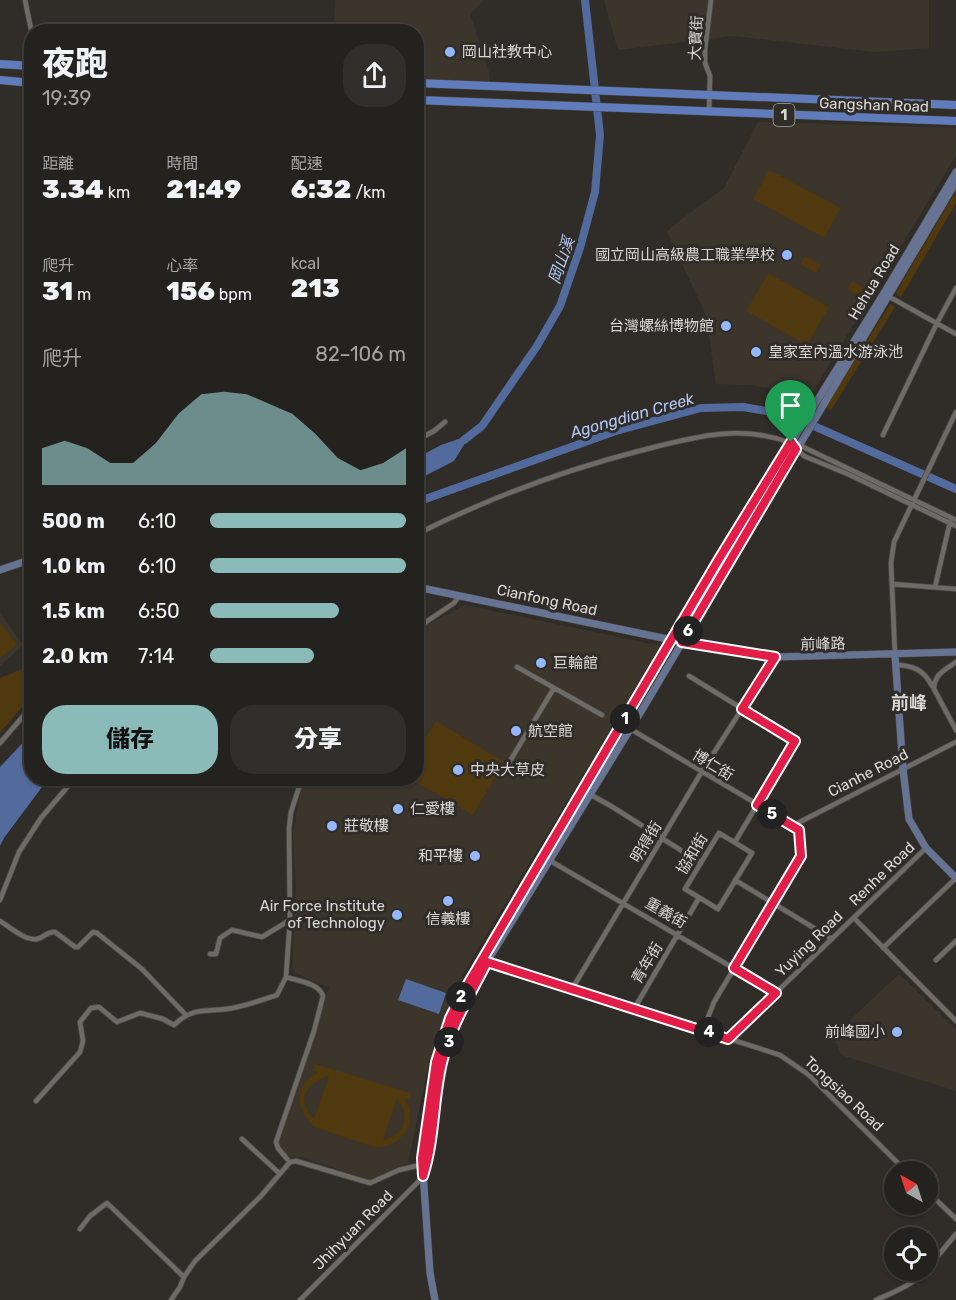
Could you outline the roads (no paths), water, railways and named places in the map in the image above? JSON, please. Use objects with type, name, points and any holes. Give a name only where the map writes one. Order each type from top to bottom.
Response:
[{"type":"main road","points":[[0,64],[24,66]]},
{"type":"main road","points":[[0,80],[24,82]]},
{"type":"main road","name":"Gangshan Road","points":[[424,83],[956,105]]},
{"type":"main road","name":"Gangshan Road","points":[[424,100],[956,121]]},
{"type":"street","points":[[25,0],[30,24]]},
{"type":"street","name":"大寶街","points":[[709,112],[710,76],[705,63],[705,49],[711,0]]},
{"type":"street","name":"Hehua Road","points":[[886,295],[956,172]]},
{"type":"street","name":"Hehua Road","points":[[796,443],[956,182]]},
{"type":"street","points":[[884,435],[956,288]]},
{"type":"street","points":[[886,295],[956,333]]},
{"type":"street","points":[[883,948],[956,878],[926,848],[909,819],[895,665],[891,563],[894,542],[956,412]]},
{"type":"street","points":[[424,437],[445,422]]},
{"type":"street","points":[[424,531],[502,494],[568,470],[698,436],[735,433],[796,443],[853,469],[912,502]]},
{"type":"street","points":[[796,443],[804,456],[952,520],[956,526]]},
{"type":"street","points":[[435,1300],[430,1273],[423,1176],[442,1062],[457,1021],[484,960],[546,858],[582,790],[672,639],[796,443]]},
{"type":"street","points":[[546,858],[590,795],[682,642],[796,443]]},
{"type":"street","points":[[850,475],[853,469]]},
{"type":"street","points":[[935,587],[952,520]]},
{"type":"street","points":[[0,570],[24,562]]},
{"type":"street","points":[[892,584],[956,589]]},
{"type":"street","name":"Cianfong Road","points":[[424,588],[682,642]]},
{"type":"street","points":[[424,622],[454,603],[459,596]]},
{"type":"street","name":"前峰路","points":[[682,642],[775,657],[895,655]]},
{"type":"street","points":[[895,655],[956,652]]},
{"type":"street","name":"明得街","points":[[572,989],[701,772],[775,657]]},
{"type":"street","points":[[934,689],[939,674],[956,663]]},
{"type":"street","points":[[895,665],[915,667],[920,670],[934,689],[956,730]]},
{"type":"street","points":[[517,667],[602,716]]},
{"type":"street","points":[[689,676],[795,741],[735,842],[752,853],[718,909],[699,898]]},
{"type":"street","points":[[510,761],[554,688]]},
{"type":"street","points":[[0,743],[24,715]]},
{"type":"street","name":"博仁街","points":[[622,724],[792,826]]},
{"type":"street","name":"Cianhe Road","points":[[792,826],[956,742]]},
{"type":"street","points":[[0,900],[19,852],[41,818],[68,786]]},
{"type":"street","points":[[36,1101],[80,1053],[83,1041],[80,1022],[83,1015],[91,1008],[99,1007],[117,1022],[140,1013],[163,1019],[174,1025],[185,1014],[227,1009],[277,995],[286,977],[290,920],[289,829],[298,786]]},
{"type":"street","points":[[582,790],[701,863]]},
{"type":"street","points":[[703,1030],[714,1002],[801,856],[799,830],[792,826]]},
{"type":"street","name":"協和街","points":[[699,898],[685,890],[719,833],[735,842]]},
{"type":"street","name":"Renhe Road","points":[[854,918],[926,848]]},
{"type":"street","name":"重義街","points":[[546,858],[776,993]]},
{"type":"street","points":[[735,880],[832,939]]},
{"type":"street","name":"青年街","points":[[634,1009],[699,898]]},
{"type":"street","name":"Yuying Road","points":[[728,1039],[854,918],[956,1021]]},
{"type":"street","points":[[210,954],[216,954],[220,938],[232,930],[262,937],[290,920]]},
{"type":"street","points":[[0,921],[29,939],[39,939],[48,933],[55,932],[75,947],[78,947],[93,932],[97,933],[142,969],[185,1014]]},
{"type":"street","points":[[936,960],[956,940]]},
{"type":"street","name":"Tongsiao Road","points":[[484,960],[780,1055],[809,1075],[896,1161]]},
{"type":"street","points":[[286,977],[318,987],[323,996],[314,1031],[276,1142],[287,1159]]},
{"type":"street","points":[[242,1139],[279,1173]]},
{"type":"street","points":[[171,1300],[195,1261],[261,1196],[290,1162],[296,1161],[370,1183],[399,1170],[425,1163]]},
{"type":"street","name":"Jhihyuan Road","points":[[300,1300],[423,1176]]},
{"type":"street","points":[[938,1202],[956,1219]]},
{"type":"street","points":[[80,1229],[90,1216],[107,1203],[184,1277]]},
{"type":"street","points":[[938,1256],[956,1234]]},
{"type":"street","points":[[876,1300],[914,1281]]},
{"type":"water","points":[[470,435],[454,461],[424,476],[424,454],[441,445]]},
{"type":"water","points":[[24,741],[24,786],[43,786],[0,846],[0,767]]},
{"type":"water","points":[[406,979],[446,993],[439,1014],[398,1000]]},
{"type":"waterway","name":"岡山溪","points":[[464,440],[482,426],[537,346],[560,306],[580,248],[595,192],[600,135],[585,0]]},
{"type":"waterway","name":"Agongdian Creek","points":[[424,500],[616,431],[701,408],[743,407],[789,415],[956,489]]},
{"type":"place","name":"岡山社教中心","points":[[450,52]]},
{"type":"place","name":"國立岡山高級農工職業學校","points":[[787,255]]},
{"type":"place","name":"台灣螺絲博物館","points":[[726,326]]},
{"type":"place","name":"皇家室內溫水游泳池","points":[[756,352]]},
{"type":"place","name":"巨輪館","points":[[541,663]]},
{"type":"place","name":"航空館","points":[[516,731]]},
{"type":"place","name":"中央大草皮","points":[[458,770]]},
{"type":"place","name":"仁愛樓","points":[[398,809]]},
{"type":"place","name":"莊敬樓","points":[[332,826]]},
{"type":"place","name":"和平樓","points":[[475,856]]},
{"type":"place","name":"信義樓","points":[[448,901]]},
{"type":"place","name":"Air Force Institute of Technology","points":[[397,915]]},
{"type":"place","name":"前峰國小","points":[[897,1032]]},
{"type":"district","name":"前峰","points":[[909,703]]}]
